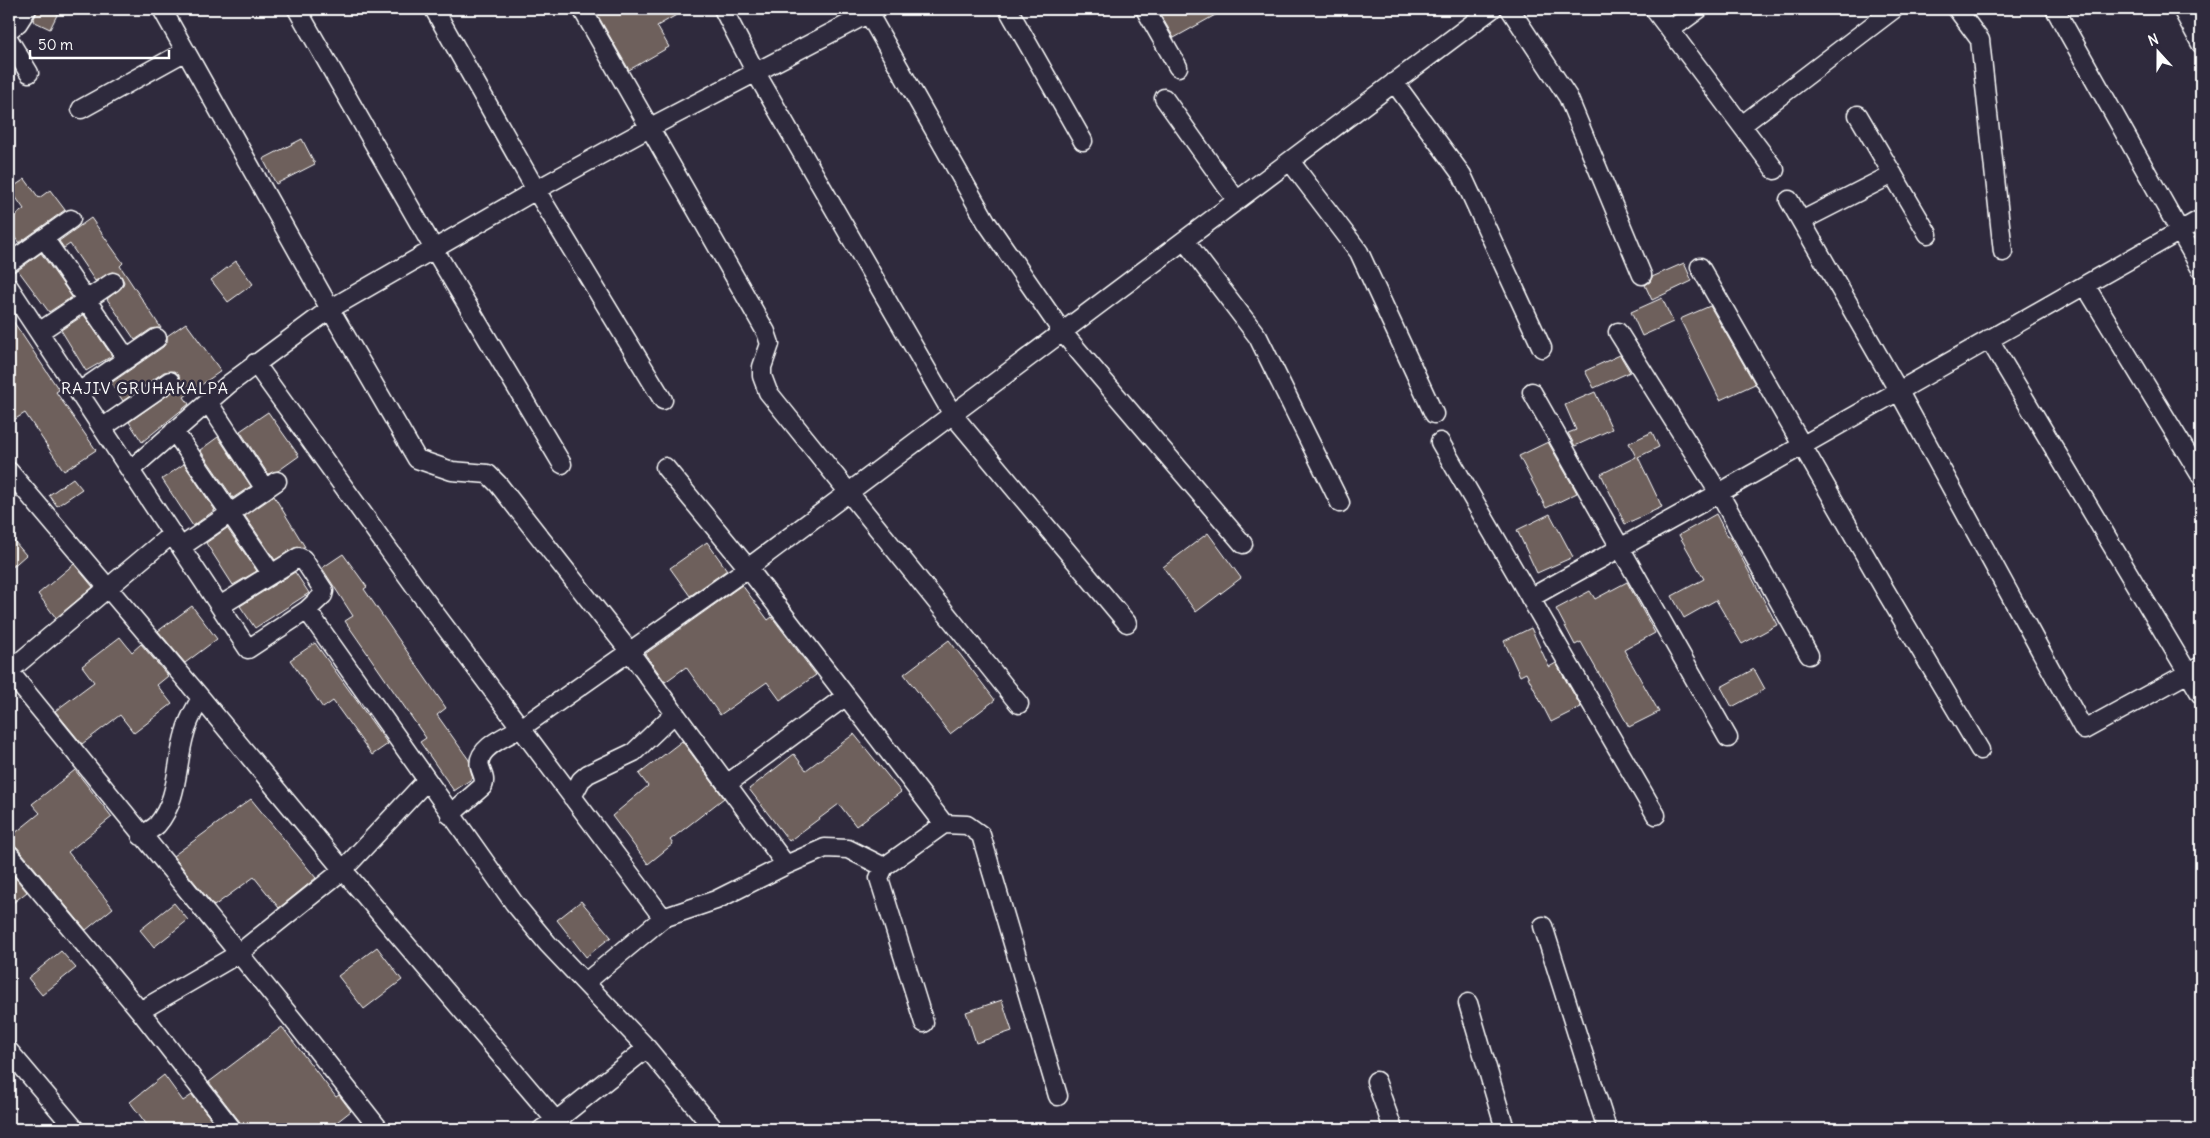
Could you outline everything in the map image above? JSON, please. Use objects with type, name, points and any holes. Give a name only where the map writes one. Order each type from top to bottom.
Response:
[{"type":"street","points":[[9,30],[18,23],[27,9]]},
{"type":"street","points":[[162,9],[330,309],[417,459],[452,471],[488,474],[498,484],[630,652],[786,865]]},
{"type":"street","points":[[297,9],[434,249],[562,464]]},
{"type":"street","points":[[434,9],[536,190],[662,400]]},
{"type":"street","points":[[582,9],[766,332],[770,344],[762,367],[762,376],[768,392],[1019,704]]},
{"type":"street","points":[[723,9],[756,73],[953,415],[1127,623]]},
{"type":"street","points":[[1008,9],[1083,141]]},
{"type":"street","points":[[1145,9],[1178,67]]},
{"type":"street","points":[[450,815],[483,786],[485,782],[480,761],[482,754],[495,743],[521,728],[748,568],[1492,9]]},
{"type":"street","points":[[1510,9],[1568,97],[1642,275]]},
{"type":"street","points":[[1654,9],[1775,170]]},
{"type":"street","points":[[1670,30],[1699,9]]},
{"type":"street","points":[[1742,125],[1894,9]]},
{"type":"street","points":[[1957,9],[1980,40],[2003,252]]},
{"type":"street","points":[[2055,9],[2201,269]]},
{"type":"street","points":[[2182,9],[2201,44]]},
{"type":"street","points":[[130,470],[255,363],[330,309],[536,190],[871,10],[987,223],[1063,333],[1243,544]]},
{"type":"street","points":[[9,40],[29,73]]},
{"type":"street","points":[[81,109],[186,51]]},
{"type":"street","points":[[1394,82],[1462,175],[1542,348]]},
{"type":"street","points":[[1164,98],[1237,201]]},
{"type":"street","points":[[1858,115],[1928,234]]},
{"type":"street","points":[[1290,161],[1359,252],[1434,414]]},
{"type":"street","points":[[1801,221],[1893,174]]},
{"type":"street","points":[[1788,200],[1898,390],[2084,730],[2195,670]]},
{"type":"street","points":[[9,263],[71,218]]},
{"type":"street","points":[[1530,598],[1719,494],[1898,390],[2201,219]]},
{"type":"street","points":[[44,238],[127,359]]},
{"type":"street","points":[[1185,241],[1258,337],[1340,503]]},
{"type":"street","points":[[1700,266],[1980,750]]},
{"type":"street","points":[[38,332],[113,282]]},
{"type":"street","points":[[2085,285],[2201,476]]},
{"type":"street","points":[[9,287],[248,649],[306,610],[323,595],[324,591],[303,559],[299,557],[220,606]]},
{"type":"street","points":[[1618,332],[1719,494],[1809,655]]},
{"type":"street","points":[[79,392],[157,338]]},
{"type":"street","points":[[1989,339],[2195,670],[2201,695]]},
{"type":"street","points":[[255,363],[419,592],[663,918]]},
{"type":"street","points":[[102,428],[170,381]]},
{"type":"street","points":[[1532,392],[1728,738]]},
{"type":"street","points":[[208,402],[271,485],[230,513],[176,540],[108,588],[9,671],[141,836],[298,1026],[379,1129]]},
{"type":"street","points":[[174,431],[271,573]]},
{"type":"street","points":[[1440,442],[1656,815]]},
{"type":"street","points":[[665,467],[748,568],[944,824]]},
{"type":"street","points":[[9,471],[201,698],[554,1126],[647,1048]]},
{"type":"street","points":[[306,610],[514,903],[548,944],[647,1048],[714,1129]]},
{"type":"street","points":[[726,784],[846,696]]},
{"type":"street","points":[[141,836],[157,825],[166,810],[173,793],[188,721],[201,698]]},
{"type":"street","points":[[572,797],[581,780],[588,774],[634,752],[675,713]]},
{"type":"street","points":[[140,1011],[238,954],[342,870],[426,781]]},
{"type":"street","points":[[924,1022],[880,878],[884,868],[944,824],[967,825],[981,835],[1058,1096]]},
{"type":"street","points":[[586,982],[663,918],[716,900],[825,848],[848,849],[884,868]]},
{"type":"street","points":[[9,854],[140,1011],[232,1129]]},
{"type":"street","points":[[1543,926],[1607,1129]]},
{"type":"street","points":[[1468,1003],[1505,1129]]},
{"type":"street","points":[[9,1050],[74,1129]]},
{"type":"street","points":[[1376,1081],[1393,1129]]},
{"type":"building","points":[[38,9],[60,9],[50,29],[33,21]]},
{"type":"building","points":[[594,9],[687,9],[657,26],[669,47],[629,70]]},
{"type":"building","points":[[1157,9],[1226,9],[1174,38]]},
{"type":"building","points":[[302,139],[315,164],[276,184],[263,159]]},
{"type":"building","points":[[25,179],[39,198],[50,190],[65,210],[19,243],[9,230],[9,220],[24,209],[10,189]]},
{"type":"building","points":[[91,218],[123,263],[120,266],[161,328],[151,329],[135,340],[107,299],[122,287],[124,282],[121,276],[112,272],[95,281],[70,244],[64,248],[59,241]]},
{"type":"building","points":[[41,253],[72,297],[49,312],[18,270]]},
{"type":"building","points":[[236,261],[253,284],[228,302],[211,280]]},
{"type":"building","points":[[1684,263],[1692,281],[1652,300],[1645,285],[1650,282],[1652,277]]},
{"type":"building","points":[[1662,298],[1673,322],[1642,336],[1631,312]]},
{"type":"building","points":[[1710,306],[1755,384],[1720,400],[1680,319]]},
{"type":"building","points":[[9,315],[59,390],[56,392],[96,450],[64,471],[25,413],[9,423]]},
{"type":"building","points":[[84,315],[112,356],[86,371],[61,330]]},
{"type":"building","points":[[186,323],[221,371],[184,397],[189,404],[142,442],[129,422],[176,389],[180,385],[179,375],[174,371],[164,372],[123,401],[111,383],[163,347],[167,342],[167,336]]},
{"type":"building","points":[[1620,355],[1630,372],[1594,388],[1585,371]]},
{"type":"building","points":[[1595,392],[1612,429],[1575,446],[1568,433],[1576,430],[1565,405]]},
{"type":"building","points":[[268,412],[299,456],[278,471],[268,474],[240,431]]},
{"type":"building","points":[[1652,432],[1659,447],[1638,457],[1662,507],[1625,524],[1601,474],[1636,457],[1629,443]]},
{"type":"building","points":[[218,437],[251,486],[233,498],[200,450]]},
{"type":"building","points":[[1548,442],[1577,493],[1546,508],[1519,456]]},
{"type":"building","points":[[184,464],[215,510],[193,526],[162,479]]},
{"type":"building","points":[[73,478],[82,489],[57,506],[49,495]]},
{"type":"building","points":[[274,496],[305,547],[294,548],[275,560],[245,516]]},
{"type":"building","points":[[1550,514],[1573,557],[1537,573],[1517,530]]},
{"type":"building","points":[[1716,514],[1728,537],[1730,536],[1777,625],[1742,644],[1716,600],[1684,618],[1672,596],[1704,579],[1679,535]]},
{"type":"building","points":[[227,528],[257,571],[233,585],[206,543]]},
{"type":"building","points":[[1208,533],[1241,578],[1196,612],[1163,567]]},
{"type":"building","points":[[9,535],[26,555],[9,570]]},
{"type":"building","points":[[707,542],[727,570],[690,596],[670,568]]},
{"type":"building","points":[[343,554],[367,587],[364,589],[446,708],[437,715],[469,760],[473,778],[454,791],[420,742],[426,738],[345,621],[353,616],[322,568]]},
{"type":"building","points":[[74,564],[93,587],[56,618],[38,594]]},
{"type":"building","points":[[295,572],[309,593],[255,628],[240,606]]},
{"type":"building","points":[[1627,582],[1655,633],[1624,650],[1659,712],[1629,727],[1581,642],[1575,645],[1556,609],[1590,591],[1595,599]]},
{"type":"building","points":[[742,585],[768,620],[772,617],[816,675],[780,700],[767,682],[720,715],[686,667],[665,682],[645,654]]},
{"type":"building","points":[[192,606],[217,639],[185,663],[158,631]]},
{"type":"building","points":[[1531,628],[1549,667],[1556,663],[1581,707],[1551,722],[1526,673],[1520,676],[1504,641]]},
{"type":"building","points":[[120,637],[132,652],[141,644],[168,676],[157,685],[172,704],[134,733],[120,715],[82,744],[55,711],[94,682],[82,666]]},
{"type":"building","points":[[949,640],[995,700],[950,734],[904,674]]},
{"type":"building","points":[[315,643],[388,744],[372,755],[333,701],[323,708],[290,660]]},
{"type":"building","points":[[1754,669],[1765,689],[1732,707],[1721,687]]},
{"type":"building","points":[[854,734],[901,792],[856,826],[839,804],[789,841],[749,789],[794,754],[806,770]]},
{"type":"building","points":[[682,741],[724,798],[670,840],[673,844],[648,864],[612,816],[648,786],[639,774]]},
{"type":"building","points":[[75,770],[112,817],[68,852],[113,908],[86,930],[17,847],[9,844],[9,838],[40,813],[32,804]]},
{"type":"building","points":[[251,799],[316,878],[279,908],[254,877],[214,906],[173,856]]},
{"type":"building","points":[[9,870],[27,892],[9,906]]},
{"type":"building","points":[[581,901],[611,937],[586,957],[557,920]]},
{"type":"building","points":[[174,903],[188,920],[154,947],[140,930]]},
{"type":"building","points":[[377,947],[402,980],[364,1009],[338,976]]},
{"type":"building","points":[[61,951],[76,968],[42,995],[28,978]]},
{"type":"building","points":[[1002,1000],[1012,1031],[976,1043],[966,1012]]},
{"type":"building","points":[[282,1027],[336,1097],[339,1095],[351,1111],[328,1129],[242,1129],[240,1122],[209,1082]]},
{"type":"building","points":[[164,1075],[183,1101],[192,1095],[219,1129],[150,1129],[130,1102]]},
{"type":"district","name":"RAJIV GRUHAKALPA","points":[[145,388]]}]
